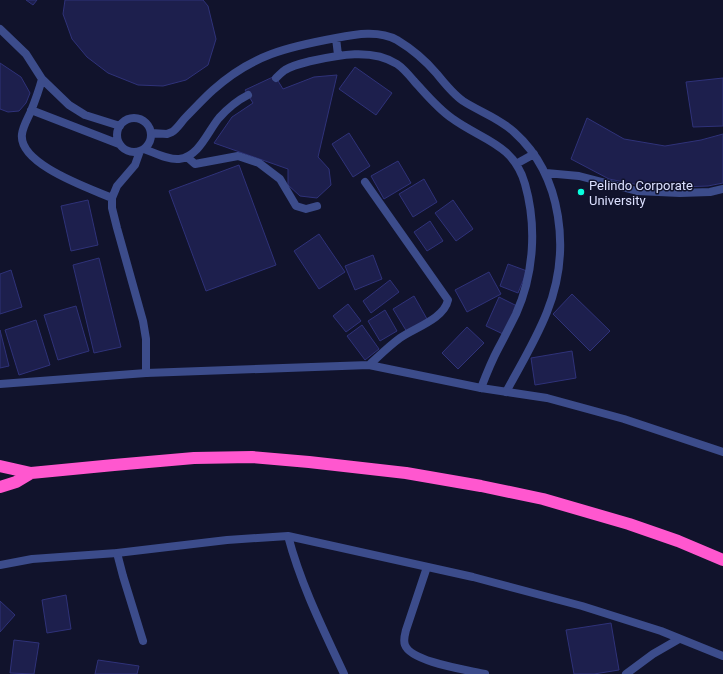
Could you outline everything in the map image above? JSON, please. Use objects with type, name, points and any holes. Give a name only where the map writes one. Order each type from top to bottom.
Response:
[{"type":"highway","points":[[0,466],[31,473],[114,464],[194,458],[252,457],[406,472],[481,486],[543,500],[629,524],[678,541],[723,560]]},
{"type":"highway","points":[[0,488],[16,482],[31,473]]},
{"type":"street","points":[[0,30],[26,54],[42,79],[62,99],[78,111],[120,126]]},
{"type":"street","points":[[151,133],[167,134],[172,132],[214,89],[243,68],[259,59],[292,46],[354,35],[370,34],[388,36],[396,39],[414,52],[427,63],[457,96],[513,131],[534,154],[546,173],[553,193],[558,213],[560,250],[552,299],[535,339],[506,392]]},
{"type":"street","points":[[336,38],[338,55]]},
{"type":"street","points":[[276,78],[285,70],[297,65],[338,55],[361,54],[387,59],[397,64],[447,115],[469,130],[498,145],[516,164],[525,185],[530,212],[532,251],[528,275],[516,314],[497,350],[480,388]]},
{"type":"street","points":[[42,79],[32,110],[22,132],[22,144],[31,156],[55,172],[112,198]]},
{"type":"street","points":[[32,110],[119,144],[128,152],[142,150],[174,159],[187,157],[196,150],[213,125],[233,103],[248,95]]},
{"type":"street","points":[[119,144],[117,131],[127,120],[136,118],[140,119],[147,125],[151,133],[150,142],[142,150],[135,165],[117,186],[112,198],[112,208],[117,228],[143,321],[146,338],[146,373]]},
{"type":"street","points":[[516,164],[534,154]]},
{"type":"street","points":[[187,157],[195,164],[238,156],[259,163],[280,179],[296,206],[306,209],[317,206]]},
{"type":"street","points":[[546,173],[579,176],[638,191],[688,193],[710,192],[723,189]]},
{"type":"street","points":[[365,182],[448,300],[447,305],[439,315],[400,338],[369,365]]},
{"type":"street","points":[[0,384],[146,373],[369,365],[480,388],[546,398],[624,419],[723,452]]},
{"type":"street","points":[[288,536],[305,590],[344,674]]},
{"type":"street","points":[[0,565],[32,560],[117,553],[219,541],[288,536],[358,550],[427,568],[473,577],[582,606],[630,623],[660,631],[723,656]]},
{"type":"street","points":[[117,553],[143,641]]},
{"type":"street","points":[[427,568],[404,636],[405,645],[408,650],[416,656],[429,661],[485,674]]},
{"type":"street","points":[[626,674],[653,654],[679,639]]},
{"type":"building","points":[[26,0],[37,0],[33,5]]},
{"type":"building","points":[[65,0],[203,0],[208,6],[216,39],[208,65],[186,80],[163,86],[138,85],[108,73],[87,57],[72,39],[63,14]]},
{"type":"building","points":[[0,63],[21,77],[30,93],[26,103],[19,111],[8,112],[0,109]]},
{"type":"building","points":[[355,67],[392,93],[376,115],[339,89]]},
{"type":"building","points":[[337,75],[318,157],[329,169],[331,185],[317,198],[300,196],[288,185],[288,169],[214,143],[232,117],[253,103],[245,90],[275,76],[283,89],[314,77]]},
{"type":"building","points":[[723,78],[723,126],[693,127],[686,82]]},
{"type":"building","points":[[587,118],[624,139],[665,146],[701,140],[723,134],[723,183],[708,186],[654,188],[609,179],[571,159]]},
{"type":"building","points":[[349,133],[370,166],[353,177],[332,144]]},
{"type":"building","points":[[398,161],[411,183],[384,199],[371,176]]},
{"type":"building","points":[[239,165],[276,265],[206,291],[169,191]]},
{"type":"building","points":[[424,179],[437,202],[413,217],[399,194]]},
{"type":"building","points":[[88,200],[98,245],[71,251],[61,206]]},
{"type":"building","points":[[453,200],[473,229],[456,241],[435,213]]},
{"type":"building","points":[[430,221],[443,241],[427,251],[414,232]]},
{"type":"building","points":[[319,234],[345,272],[319,289],[294,251]]},
{"type":"building","points":[[373,255],[382,279],[355,290],[345,266]]},
{"type":"building","points":[[99,258],[121,347],[94,353],[73,265]]},
{"type":"building","points":[[508,264],[527,271],[518,293],[500,286]]},
{"type":"building","points":[[11,270],[22,307],[0,314],[0,274]]},
{"type":"building","points":[[489,272],[501,294],[467,312],[455,290]]},
{"type":"building","points":[[390,280],[399,292],[371,313],[363,301]]},
{"type":"building","points":[[572,294],[610,331],[590,351],[553,314]]},
{"type":"building","points":[[414,296],[427,319],[407,332],[393,309]]},
{"type":"building","points":[[499,297],[517,306],[503,334],[486,326]]},
{"type":"building","points":[[348,304],[361,321],[346,332],[333,316]]},
{"type":"building","points":[[76,306],[89,351],[58,360],[44,315]]},
{"type":"building","points":[[385,310],[397,331],[380,341],[368,321]]},
{"type":"building","points":[[36,320],[50,365],[19,375],[5,330]]},
{"type":"building","points":[[362,325],[379,349],[365,360],[347,336]]},
{"type":"building","points":[[467,327],[484,343],[458,369],[442,353]]},
{"type":"building","points":[[0,330],[9,366],[0,368]]},
{"type":"building","points":[[572,351],[576,378],[535,385],[531,358]]},
{"type":"building","points":[[66,595],[71,629],[47,633],[42,600]]},
{"type":"building","points":[[0,601],[15,615],[0,632]]},
{"type":"building","points":[[611,623],[619,670],[594,674],[574,674],[566,630]]},
{"type":"building","points":[[14,640],[39,643],[34,674],[10,673]]},
{"type":"building","points":[[98,660],[139,666],[137,674],[95,674]]},
{"type":"place","name":"Pelindo Corporate University","points":[[581,192]]}]
